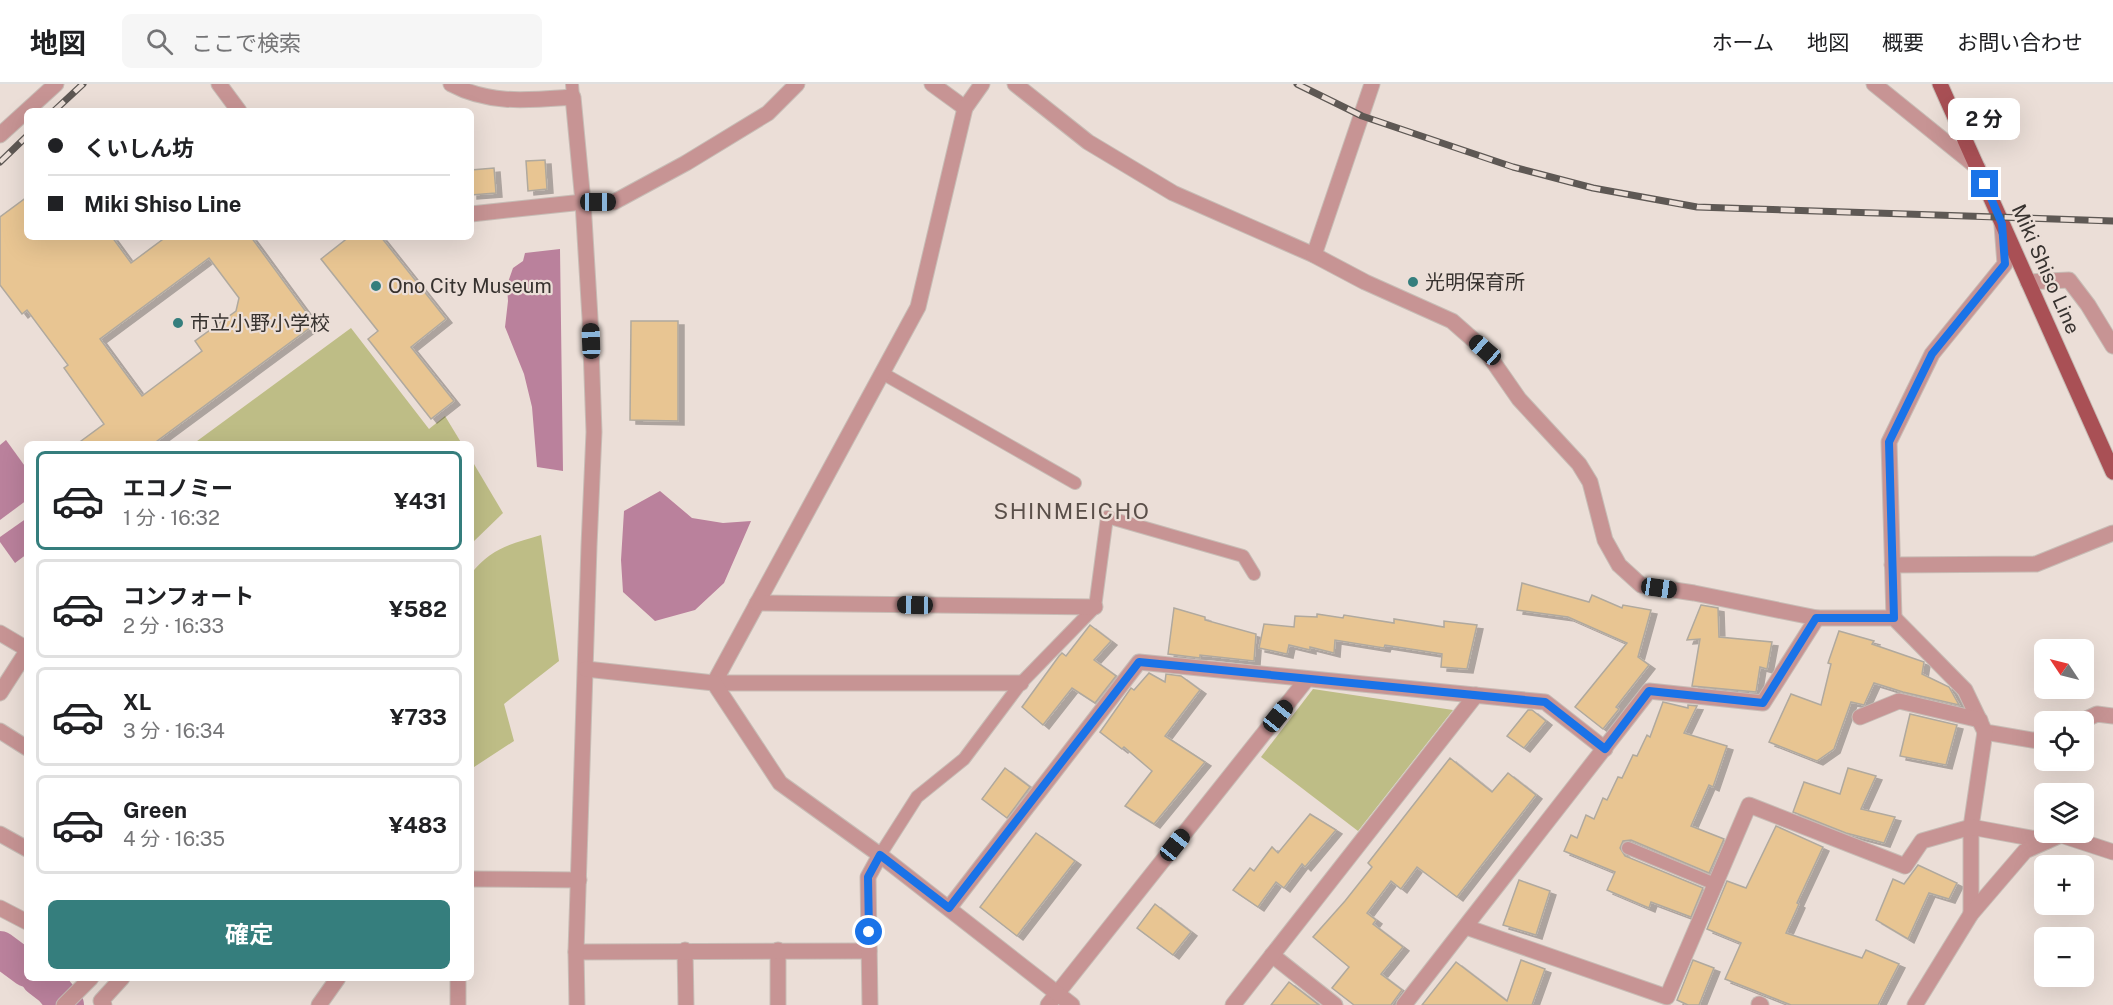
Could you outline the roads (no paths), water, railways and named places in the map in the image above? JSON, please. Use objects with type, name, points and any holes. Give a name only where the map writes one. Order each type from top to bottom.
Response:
[{"type":"main road","name":"Miki Shiso Line","points":[[1940,84],[2113,472]]},
{"type":"street","points":[[30,108],[56,84]]},
{"type":"street","points":[[219,84],[237,108]]},
{"type":"street","points":[[451,84],[466,92],[503,100],[573,91],[583,202],[594,432],[588,546],[576,952],[577,1005]]},
{"type":"street","points":[[474,214],[583,202],[614,202],[686,163],[768,113],[797,84]]},
{"type":"street","points":[[932,84],[965,108]]},
{"type":"street","points":[[714,683],[918,307],[965,108],[981,84]]},
{"type":"street","points":[[1015,84],[1088,142],[1173,193],[1314,255],[1365,282],[1452,321],[1485,350],[1518,399],[1579,464],[1590,482],[1605,540],[1619,564],[1641,585],[1694,592],[1816,618],[1894,618]]},
{"type":"street","points":[[1314,255],[1372,84]]},
{"type":"street","points":[[1874,84],[1978,168]]},
{"type":"street","points":[[0,135],[24,113]]},
{"type":"street","points":[[1971,914],[1971,827],[1983,726],[1965,690],[1894,618],[1889,442],[1932,354],[2005,264],[2002,224]]},
{"type":"street","points":[[2028,282],[2068,280],[2088,305],[2113,346]]},
{"type":"street","points":[[1893,566],[2036,564],[2113,533]]},
{"type":"street","points":[[757,603],[1095,607]]},
{"type":"street","points":[[1404,1005],[1649,691],[1763,703],[1816,618]]},
{"type":"street","points":[[0,633],[24,648]]},
{"type":"street","points":[[0,693],[24,655]]},
{"type":"street","points":[[949,908],[1139,662],[1545,702],[1605,749]]},
{"type":"street","points":[[586,669],[714,683],[1021,682]]},
{"type":"street","points":[[1052,999],[1307,679]]},
{"type":"street","points":[[714,683],[780,783],[949,908],[1052,999],[1072,1005]]},
{"type":"street","points":[[1233,1005],[1476,695]]},
{"type":"street","points":[[1860,717],[1899,701],[2034,740]]},
{"type":"street","points":[[2094,715],[2113,716]]},
{"type":"street","points":[[0,731],[24,746]]},
{"type":"street","points":[[1466,927],[1667,997],[1749,805],[1905,866],[1922,841],[1971,827],[2034,839]]},
{"type":"street","points":[[0,834],[24,847]]},
{"type":"street","points":[[1915,1005],[1971,914],[2025,851],[2043,843]]},
{"type":"street","points":[[2084,843],[2113,852]]},
{"type":"street","points":[[870,1005],[868,877],[880,855]]},
{"type":"street","points":[[474,879],[579,880]]},
{"type":"street","points":[[0,908],[24,920]]},
{"type":"street","points":[[685,950],[686,1005]]},
{"type":"street","points":[[778,950],[778,1005]]},
{"type":"street","points":[[576,952],[869,951]]},
{"type":"street","points":[[1272,955],[1335,1005]]},
{"type":"street","points":[[64,1005],[88,981]]},
{"type":"street","points":[[93,981],[106,999],[120,981]]},
{"type":"street","points":[[319,1005],[336,981]]},
{"type":"street","points":[[458,981],[458,1005]]},
{"type":"lane","points":[[882,373],[1075,483]]},
{"type":"lane","points":[[880,855],[917,797],[963,759],[1021,682],[1095,607],[1107,517],[1243,556],[1254,574]]},
{"type":"lane","points":[[1628,848],[1715,884]]},
{"type":"waterway","points":[[0,949],[24,967]]},
{"type":"waterway","points":[[43,981],[66,1005]]},
{"type":"railway","points":[[57,108],[83,84]]},
{"type":"railway","points":[[1297,84],[1362,116],[1513,167],[1593,188],[1697,207],[2113,221]]},
{"type":"railway","points":[[0,162],[24,139]]},
{"type":"place","name":"光明保育所","points":[[1413,282]]},
{"type":"place","name":"Ono City Museum","points":[[376,286]]},
{"type":"place","name":"市立小野小学校","points":[[178,323]]},
{"type":"district","name":"SHINMEICHO","points":[[1072,511]]}]
